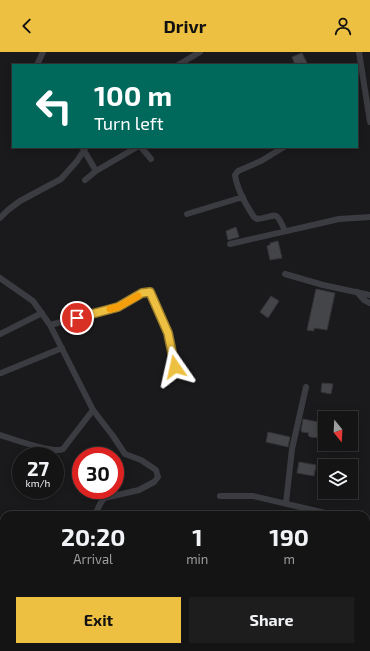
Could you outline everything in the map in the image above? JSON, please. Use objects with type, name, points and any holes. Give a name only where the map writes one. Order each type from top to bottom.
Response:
[{"type":"street","points":[[37,64],[42,52]]},
{"type":"street","points":[[180,64],[200,52]]},
{"type":"street","points":[[359,52],[370,122]]},
{"type":"street","points":[[84,148],[96,171]]},
{"type":"street","points":[[0,218],[20,201],[61,179],[77,161],[84,148]]},
{"type":"street","points":[[85,180],[96,171],[135,148]]},
{"type":"street","points":[[142,148],[151,159]]},
{"type":"street","points":[[282,148],[266,159],[238,172],[235,175],[235,180],[254,217],[257,219],[272,215],[276,216],[279,218],[286,231]]},
{"type":"street","points":[[187,214],[243,197]]},
{"type":"street","points":[[230,244],[339,218],[370,217]]},
{"type":"street","points":[[285,274],[323,285],[370,295]]},
{"type":"street","points":[[0,278],[33,301],[50,324],[93,410],[125,454],[141,460],[156,470],[158,477],[154,482],[139,490],[104,498],[97,511]]},
{"type":"street","points":[[50,324],[118,307],[142,293],[150,292],[168,333],[175,367]]},
{"type":"street","points":[[357,292],[364,300],[370,303]]},
{"type":"street","points":[[0,334],[42,313]]},
{"type":"street","points":[[1,373],[62,348]]},
{"type":"street","points":[[286,503],[292,449],[306,387]]},
{"type":"street","points":[[0,435],[59,451],[63,449],[93,410]]},
{"type":"street","points":[[220,496],[253,496],[318,511]]},
{"type":"building","points":[[302,53],[308,64],[295,64],[292,57]]},
{"type":"building","points":[[236,227],[239,237],[228,240],[226,231]]},
{"type":"building","points":[[278,241],[282,258],[270,260],[267,246],[270,245],[270,243]]},
{"type":"building","points":[[316,289],[335,293],[327,330],[314,328],[314,331],[307,330]]},
{"type":"building","points":[[271,296],[279,301],[268,318],[260,312]]},
{"type":"building","points":[[322,383],[333,384],[331,394],[321,392]]},
{"type":"building","points":[[303,419],[318,422],[318,438],[310,437],[308,435],[309,433],[302,432]]},
{"type":"building","points":[[268,432],[290,437],[288,447],[266,442]]},
{"type":"building","points":[[299,462],[316,465],[314,476],[297,473]]},
{"type":"slow traffic","points":[[110,309],[118,307],[138,296]]},
{"type":"route","points":[[77,318],[118,307],[142,293],[150,292],[168,333],[175,367]]}]
